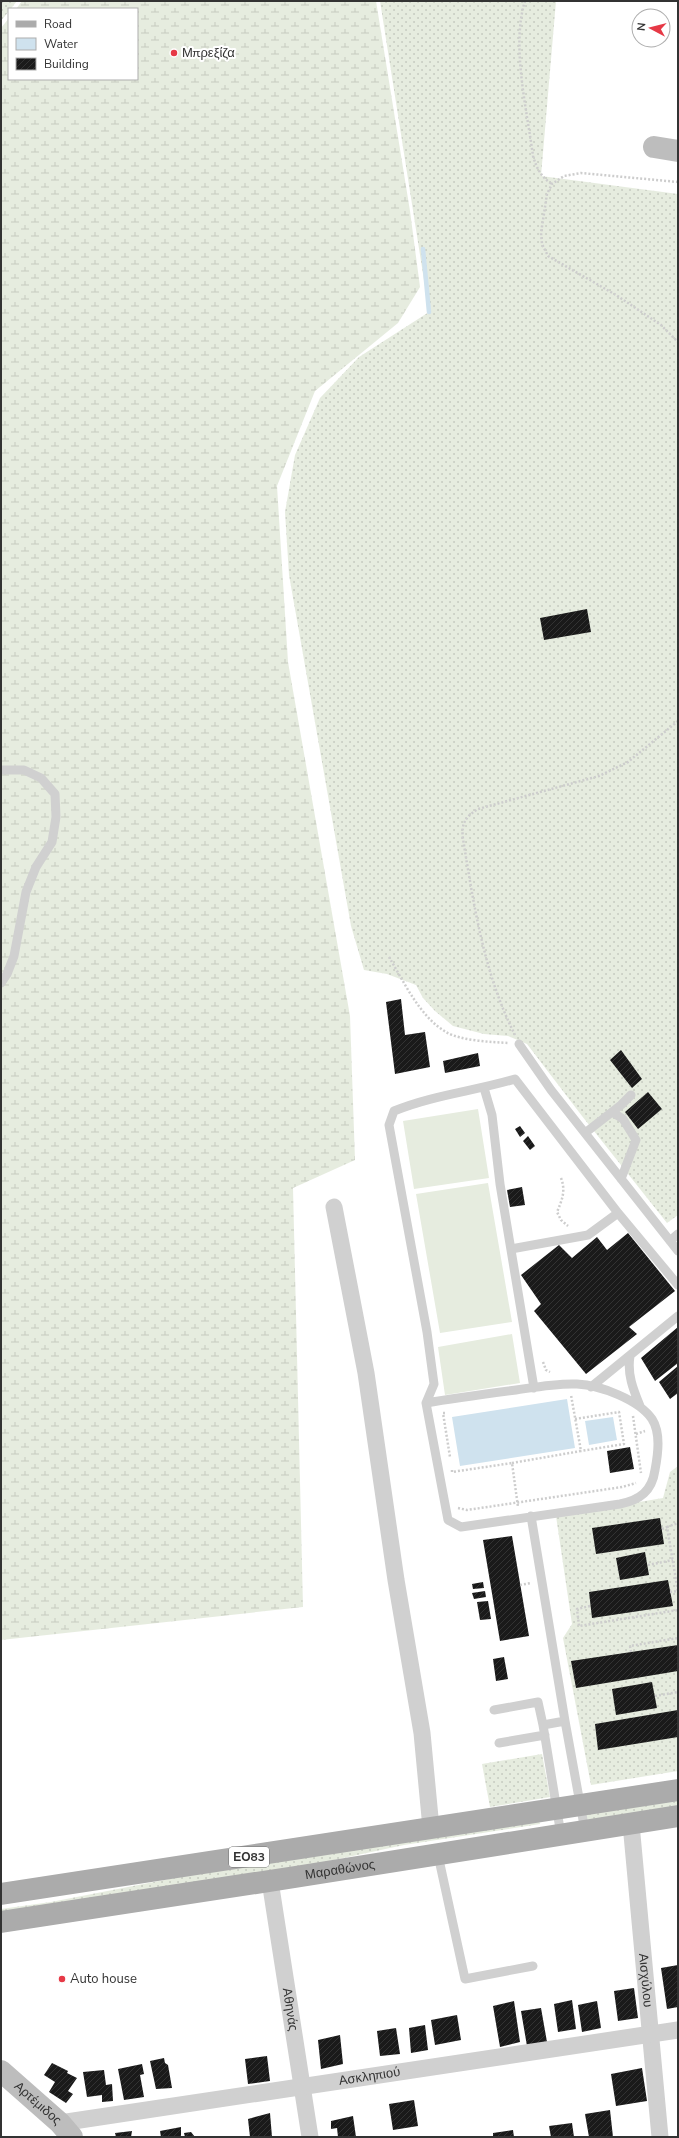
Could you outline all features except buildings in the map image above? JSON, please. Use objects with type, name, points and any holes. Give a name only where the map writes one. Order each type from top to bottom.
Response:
[{"type":"main road","name":"Μαραθώνος","points":[[1,1894],[431,1828],[579,1796],[678,1790]]},
{"type":"main road","name":"Μαραθώνος","points":[[1,1922],[438,1855],[678,1816]]},
{"type":"street","points":[[654,147],[678,151]]},
{"type":"street","points":[[334,1207],[366,1373],[396,1580],[422,1733],[431,1828]]},
{"type":"street","name":"Αισχύλου","points":[[631,1824],[660,2137]]},
{"type":"street","name":"Αθηνάς","points":[[270,1881],[310,2137]]},
{"type":"street","name":"Ασκληπιού","points":[[66,2130],[302,2087],[678,2030]]},
{"type":"street","name":"Αρτέμιδος","points":[[1,2071],[66,2130]]},
{"type":"lane","points":[[1,770],[24,770],[41,778],[55,794],[56,817],[52,842],[36,867],[26,892],[14,956],[7,974],[1,983]]},
{"type":"lane","points":[[519,1044],[551,1090],[678,1251]]},
{"type":"lane","points":[[630,1356],[628,1368],[632,1388],[640,1406],[652,1420],[657,1435],[658,1451],[654,1479],[642,1497],[620,1504],[461,1527],[448,1520],[426,1403],[434,1384],[428,1340],[389,1125],[394,1110],[419,1101],[484,1088],[515,1079],[618,1213],[678,1285]]},
{"type":"lane","points":[[484,1088],[492,1115],[500,1184],[534,1388]]},
{"type":"lane","points":[[585,1133],[631,1095]]},
{"type":"lane","points":[[612,1112],[624,1119],[636,1140],[622,1179]]},
{"type":"lane","points":[[511,1249],[588,1235],[618,1213]]},
{"type":"lane","points":[[670,1241],[678,1234]]},
{"type":"lane","points":[[591,1387],[678,1316]]},
{"type":"lane","points":[[426,1403],[534,1388],[578,1384],[611,1391],[640,1406]]},
{"type":"lane","points":[[531,1516],[585,1831]]},
{"type":"lane","points":[[494,1710],[538,1702],[561,1835]]},
{"type":"lane","points":[[543,1725],[565,1721]]},
{"type":"lane","points":[[499,1743],[544,1735]]},
{"type":"lane","points":[[438,1855],[465,1979],[533,1966]]},
{"type":"path","points":[[525,1],[522,12],[519,44],[533,156],[537,169],[544,179],[552,184]]},
{"type":"path","points":[[678,182],[639,177],[581,173],[564,176],[552,184],[547,194],[541,234],[542,244],[548,256],[661,325],[678,342]]},
{"type":"path","points":[[389,957],[420,1009],[446,1032],[480,1042],[519,1044],[492,983],[483,948],[463,839],[463,824],[467,816],[478,809],[599,776],[628,762],[678,721]]},
{"type":"path","points":[[561,1178],[564,1186],[564,1194],[557,1212],[561,1220],[569,1227],[572,1238]]},
{"type":"path","points":[[563,1394],[571,1393],[581,1451]]},
{"type":"path","points":[[631,1401],[642,1471],[640,1477]]},
{"type":"path","points":[[450,1412],[443,1413],[452,1472],[624,1444],[618,1412],[575,1419]]},
{"type":"path","points":[[512,1463],[520,1518]]},
{"type":"path","points":[[444,1505],[467,1510],[622,1487],[639,1482]]},
{"type":"path","points":[[662,1528],[678,1523]]},
{"type":"path","points":[[667,1526],[678,1591],[670,1592]]},
{"type":"path","points":[[648,1565],[673,1560]]},
{"type":"path","points":[[590,1606],[577,1609],[579,1626],[678,1610]]},
{"type":"path","points":[[631,1652],[630,1646],[678,1638]]},
{"type":"path","points":[[655,1696],[678,1692]]},
{"type":"green space","points":[[1,1],[17,1],[11,8],[8,8],[8,12],[1,21]]},
{"type":"green space","points":[[22,1],[376,1],[410,211],[420,287],[398,323],[315,391],[277,486],[288,662],[350,1016],[355,1160],[293,1188],[303,1607],[1,1640],[1,28],[8,19],[8,80],[138,80],[138,8],[17,8]]},
{"type":"green space","points":[[380,1],[556,1],[541,176],[678,194],[678,1215],[667,1223],[527,1044],[508,1036],[484,1034],[453,1026],[435,1011],[423,998],[416,985],[387,974],[364,970],[351,926],[289,575],[285,512],[295,455],[320,398],[359,357],[429,312]]},
{"type":"green space","points":[[478,1109],[489,1178],[414,1189],[403,1121]]},
{"type":"green space","points":[[488,1183],[512,1322],[440,1333],[416,1194]]},
{"type":"green space","points":[[512,1334],[520,1383],[445,1395],[438,1347]]},
{"type":"green space","points":[[678,1466],[678,1771],[591,1785],[563,1638],[572,1624],[556,1516],[663,1498],[670,1472]]},
{"type":"green space","points":[[542,1754],[550,1797],[490,1807],[482,1764]]},
{"type":"green space","points":[[678,1799],[678,1808],[586,1820],[584,1812]]},
{"type":"green space","points":[[539,1820],[540,1824],[404,1845],[292,1869],[1,1913],[1,1909],[51,1902],[210,1871]]},
{"type":"water","points":[[567,1399],[575,1448],[460,1466],[452,1417]]},
{"type":"water","points":[[613,1417],[617,1440],[589,1445],[585,1421]]},
{"type":"waterway","points":[[423,249],[429,312]]},
{"type":"place","name":"Μπρεξίζα","points":[[174,53]]},
{"type":"place","name":"Auto house","points":[[62,1979]]}]
